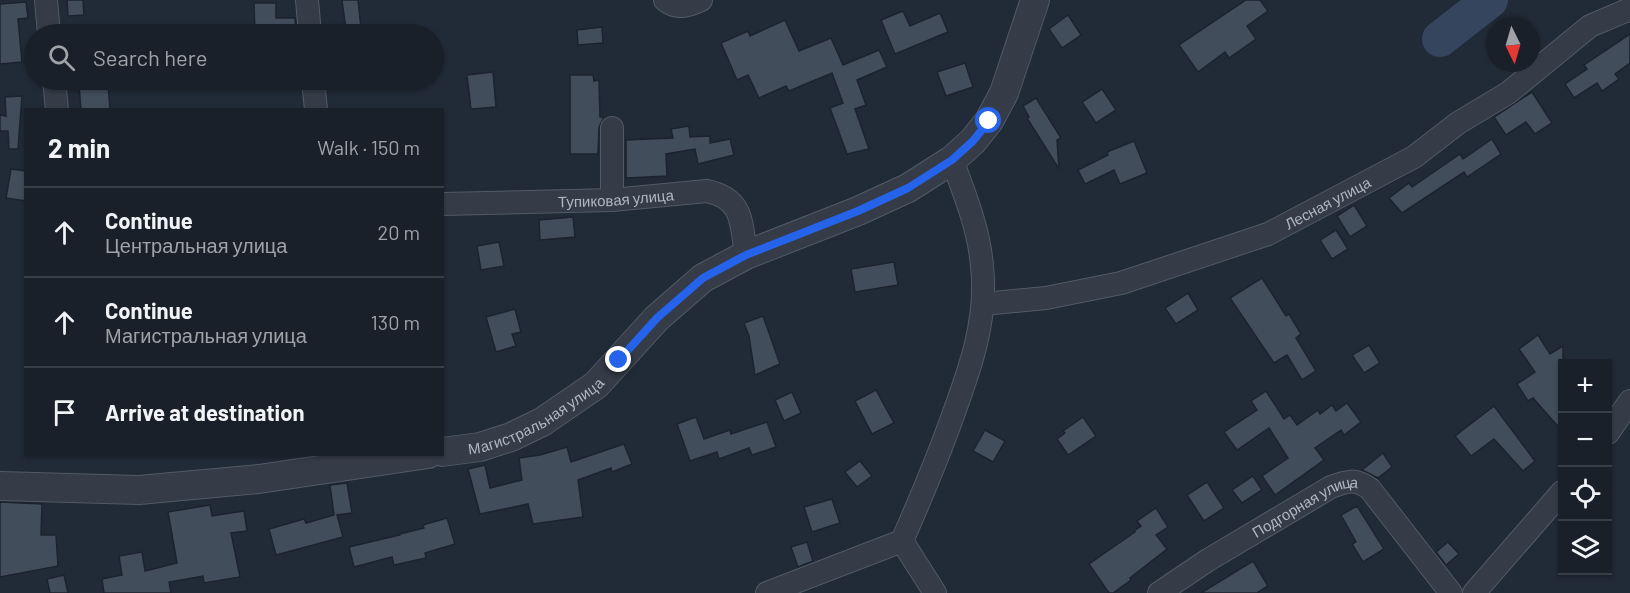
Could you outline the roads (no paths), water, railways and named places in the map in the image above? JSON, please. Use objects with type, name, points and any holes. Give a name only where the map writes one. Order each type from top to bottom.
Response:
[{"type":"street","points":[[46,0],[48,24]]},
{"type":"street","points":[[307,0],[309,24]]},
{"type":"street","points":[[665,0],[679,7],[689,6],[701,0]]},
{"type":"street","name":"Магистральная улица","points":[[444,452],[480,447],[511,437],[570,404],[596,385],[657,318],[703,278],[746,255],[898,193],[952,160],[973,141],[989,121],[1004,93],[1035,0]]},
{"type":"street","name":"Лесная улица","points":[[983,304],[1046,298],[1121,283],[1268,234],[1414,157],[1458,123],[1508,93],[1590,26],[1630,9]]},
{"type":"street","points":[[55,90],[57,108]]},
{"type":"street","points":[[314,90],[316,108]]},
{"type":"street","points":[[612,128],[612,200]]},
{"type":"street","points":[[767,593],[902,541],[929,481],[974,359],[983,304],[982,266],[973,215],[952,160]]},
{"type":"street","name":"Тупиковая улица","points":[[444,204],[612,200],[707,191],[722,194],[734,204],[741,219],[746,255]]},
{"type":"street","points":[[1612,427],[1630,401]]},
{"type":"street","points":[[0,486],[139,490],[259,479],[414,456]]},
{"type":"street","name":"Подгорная улица","points":[[1160,593],[1208,560],[1331,487],[1347,481],[1360,482],[1370,489],[1451,593]]},
{"type":"street","points":[[1474,593],[1558,498]]},
{"type":"street","points":[[902,541],[935,593]]},
{"type":"waterway","points":[[1440,39],[1490,0]]}]
